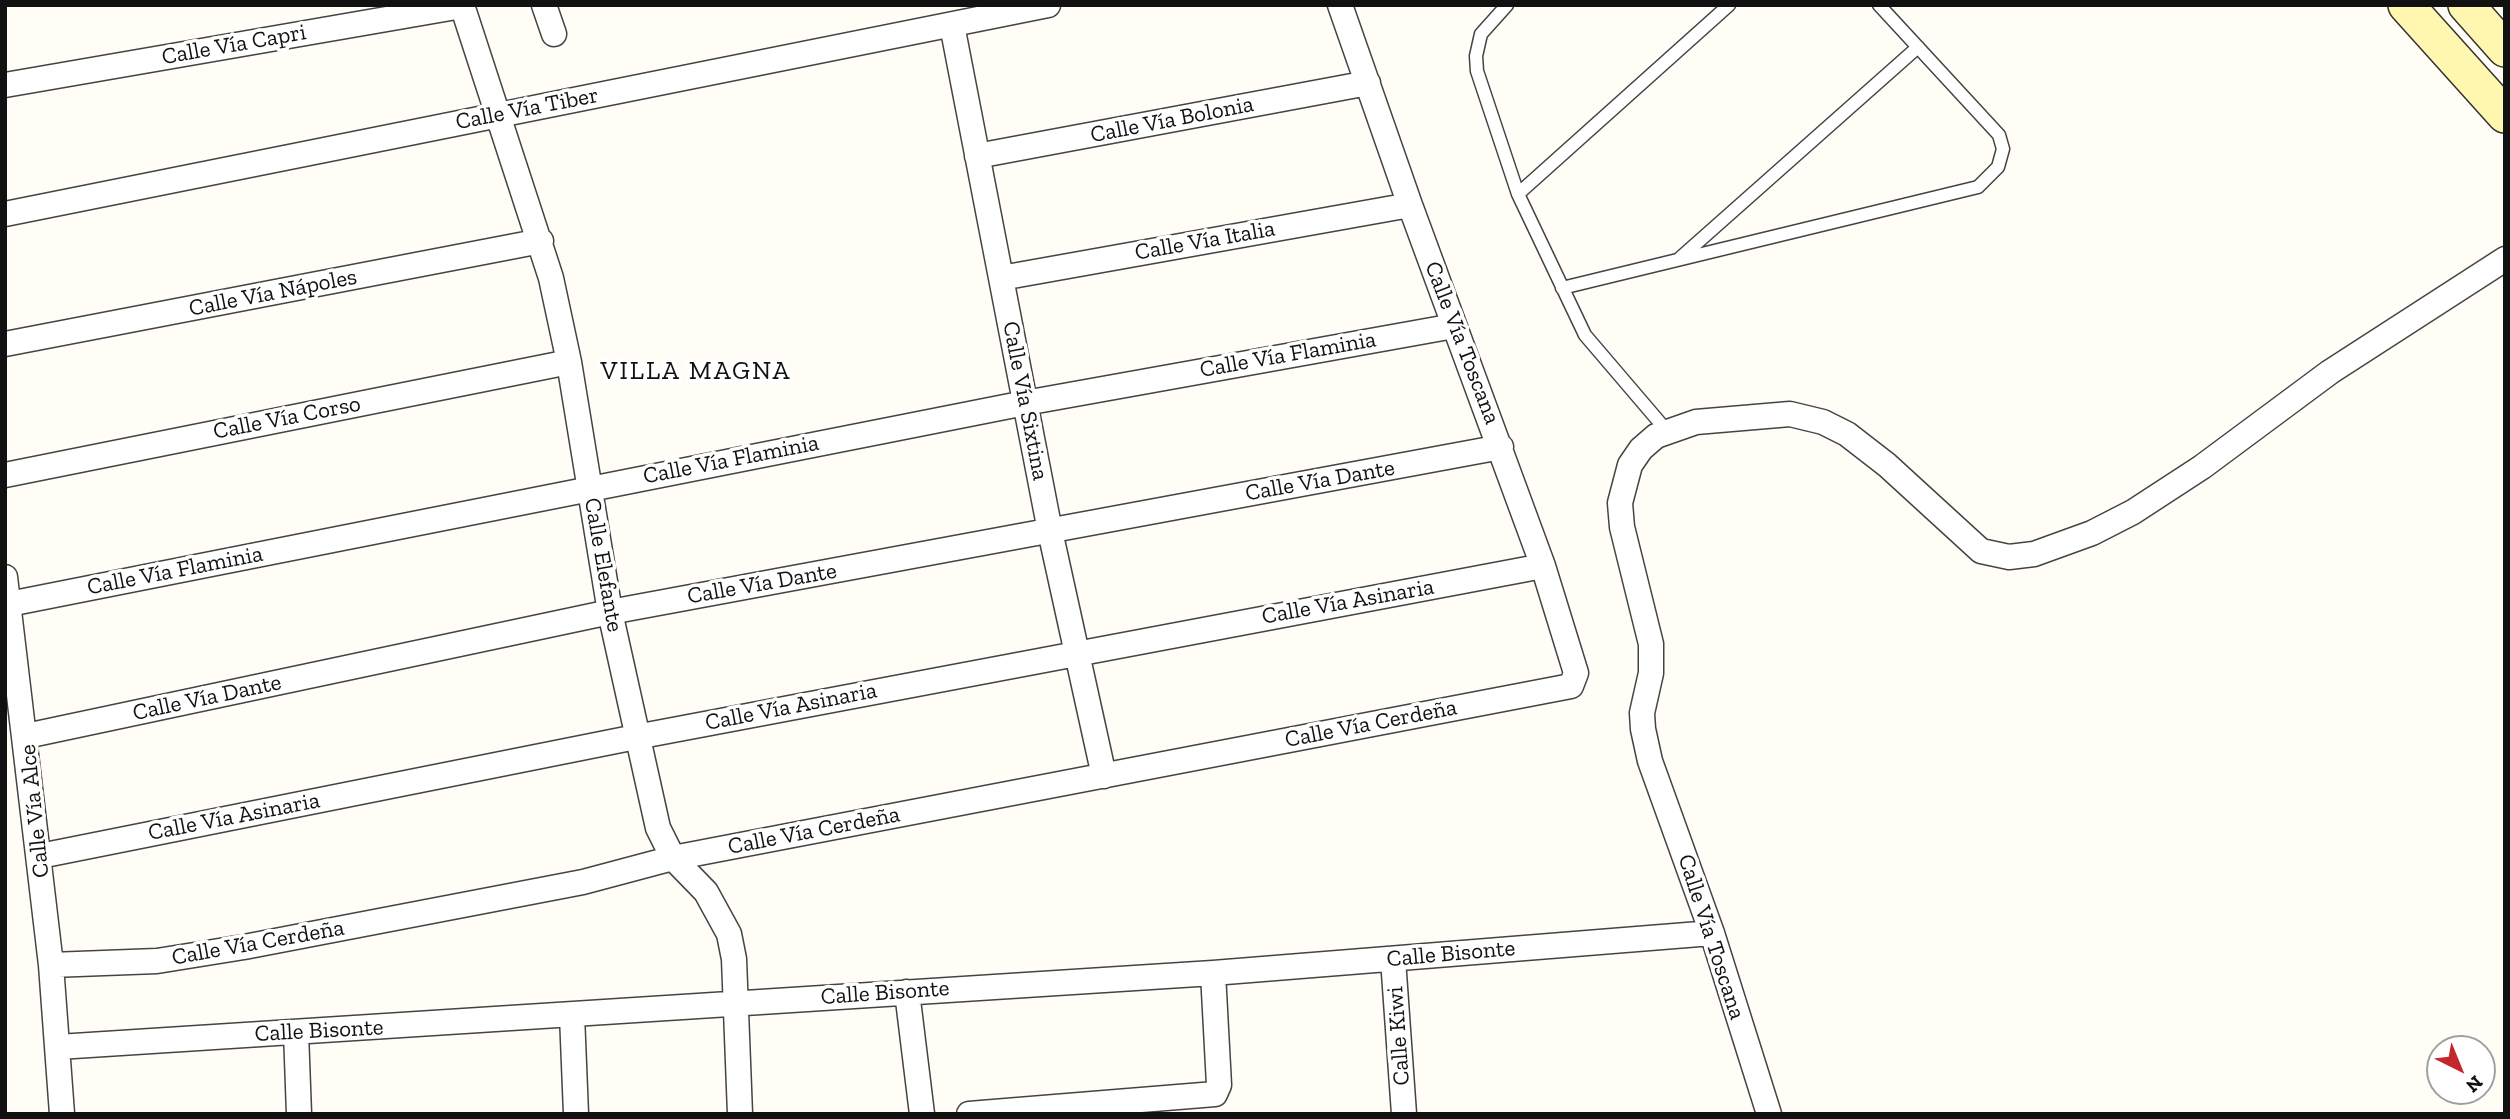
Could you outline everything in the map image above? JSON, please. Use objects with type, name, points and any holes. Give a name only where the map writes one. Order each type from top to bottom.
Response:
[{"type":"main road","points":[[2406,5],[2505,115]]},
{"type":"main road","points":[[2466,5],[2505,49]]},
{"type":"street","points":[[544,5],[554,34]]},
{"type":"street","name":"Calle Vía Tiber","points":[[5,214],[1048,5]]},
{"type":"street","name":"Calle Vía Toscana","points":[[1340,5],[1410,205],[1543,566],[1576,673],[1574,682]]},
{"type":"street","name":"Calle Vía Capri","points":[[5,85],[462,6]]},
{"type":"street","name":"Calle Elefante","points":[[462,6],[541,241],[569,362],[610,612],[658,828],[673,858],[706,892],[729,934],[734,959],[740,1114]]},
{"type":"street","name":"Calle Vía Sixtina","points":[[952,25],[1050,531],[1104,776]]},
{"type":"street","name":"Calle Vía Bolonia","points":[[977,156],[1368,83]]},
{"type":"street","name":"Calle Vía Italia","points":[[1001,278],[1410,205]]},
{"type":"street","name":"Calle Vía Nápoles","points":[[5,344],[541,241]]},
{"type":"street","name":"Calle Vía Toscana","points":[[1769,1114],[1712,933],[1650,761],[1642,713],[1651,673],[1651,644],[1622,527],[1619,503],[1630,465],[1641,449],[1667,432],[1696,422],[1790,414],[1823,422],[1847,434],[1887,466],[1981,551],[2009,557],[2034,554],[2092,533],[2133,512],[2202,467],[2330,372],[2505,259]]},
{"type":"street","name":"Calle Vía Flaminia","points":[[9,604],[1025,403],[1454,326]]},
{"type":"street","name":"Calle Vía Corso","points":[[5,475],[569,362]]},
{"type":"street","name":"Calle Vía Dante","points":[[26,736],[610,612],[1501,447]]},
{"type":"street","name":"Calle Vía Asinaria","points":[[40,856],[636,737],[1543,566]]},
{"type":"street","name":"Calle Vía Alce","points":[[5,577],[40,856],[62,1114]]},
{"type":"street","name":"Calle Vía Cerdeña","points":[[51,965],[157,961],[244,947],[583,882],[673,858],[1564,687],[1574,682]]},
{"type":"street","name":"Calle Bisonte","points":[[58,1047],[1213,973],[1712,933]]},
{"type":"street","name":"Calle Kiwi","points":[[1394,959],[1404,1114]]},
{"type":"street","points":[[969,1114],[1208,1097],[1215,1094],[1219,1085],[1213,973]]},
{"type":"street","points":[[907,992],[918,1107],[922,1114]]},
{"type":"street","points":[[572,1015],[576,1114]]},
{"type":"street","points":[[296,1032],[299,1114]]},
{"type":"lane","points":[[1507,5],[1481,34],[1476,71],[1518,194],[1586,335],[1667,432]]},
{"type":"lane","points":[[1518,194],[1728,5]]},
{"type":"lane","points":[[1562,288],[1978,187],[1998,167],[2003,149],[1999,135],[1879,5]]},
{"type":"lane","points":[[1678,260],[1917,47]]},
{"type":"district","name":"VILLA MAGNA","points":[[696,372]]}]
